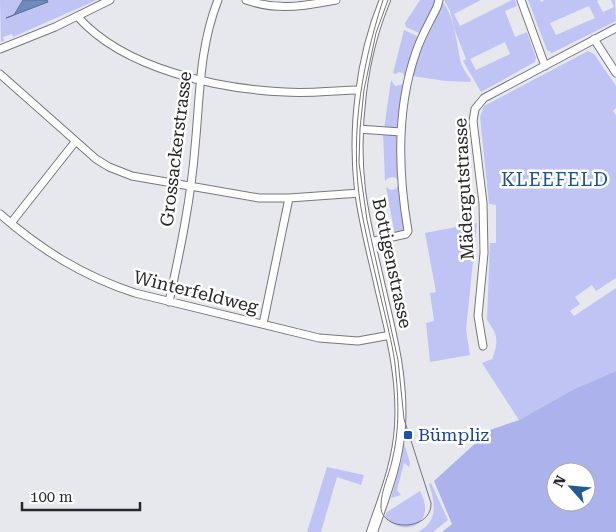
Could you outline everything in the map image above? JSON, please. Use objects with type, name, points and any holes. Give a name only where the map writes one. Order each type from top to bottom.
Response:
[{"type":"street","points":[[0,49],[78,16],[110,0]]},
{"type":"street","name":"Grossackerstrasse","points":[[169,302],[190,187],[195,147],[199,80],[204,46],[218,0]]},
{"type":"street","points":[[246,0],[266,6],[283,8],[336,0]]},
{"type":"street","name":"Bottigenstrasse","points":[[372,532],[393,470],[399,432],[399,387],[391,335],[360,193],[358,163],[358,129],[362,90],[374,33],[385,0]]},
{"type":"street","points":[[370,242],[408,232],[403,188],[401,132],[404,96],[420,41],[439,0]]},
{"type":"street","points":[[521,0],[545,66]]},
{"type":"street","points":[[78,16],[96,35],[123,53],[167,71],[199,80],[250,89],[286,92],[362,90]]},
{"type":"street","name":"Mädergutstrasse","points":[[483,346],[478,316],[484,253],[483,203],[474,114],[477,106],[484,98],[616,28]]},
{"type":"street","points":[[594,39],[616,73]]},
{"type":"street","points":[[0,74],[75,142],[101,162],[125,174],[151,181],[259,198],[360,193]]},
{"type":"street","points":[[358,129],[401,132]]},
{"type":"street","points":[[11,223],[75,142]]},
{"type":"street","points":[[263,324],[289,198]]},
{"type":"street","name":"Winterfeldweg","points":[[0,214],[36,244],[83,272],[123,289],[319,338],[358,341],[391,335]]},
{"type":"shaded area","points":[[0,0],[97,0],[13,37],[12,34],[3,37],[4,41],[1,42]]},
{"type":"shaded area","points":[[23,0],[47,0],[48,2],[14,15]]},
{"type":"shaded area","points":[[420,0],[436,0],[421,34],[406,27],[405,23]]},
{"type":"shaded area","points":[[441,0],[449,12],[461,62],[471,80],[470,82],[412,76],[418,53]]},
{"type":"shaded area","points":[[444,0],[481,0],[454,14],[460,26],[515,0],[517,6],[505,11],[515,37],[527,32],[536,58],[535,62],[481,92],[463,61],[466,59],[454,28],[450,11]],"holes":[[[505,42],[510,54],[476,70],[470,59]]]},
{"type":"shaded area","points":[[528,0],[540,0],[541,2],[545,0],[599,0],[597,1],[603,12],[614,7],[611,0],[615,0],[616,21],[552,53],[547,50]],"holes":[[[589,6],[595,18],[556,35],[550,23]]]},
{"type":"shaded area","points":[[404,30],[419,37],[406,76],[399,72],[393,73]]},
{"type":"shaded area","points":[[588,51],[594,54],[616,86],[616,108],[613,111],[616,115],[616,278],[596,291],[592,285],[575,297],[580,304],[570,311],[574,316],[616,288],[616,371],[574,389],[519,420],[482,363],[492,359],[496,348],[495,334],[487,320],[490,243],[496,243],[496,205],[489,204],[480,117],[484,106]]},
{"type":"shaded area","points":[[391,80],[395,86],[404,84],[398,129],[384,129]]},
{"type":"shaded area","points":[[383,133],[398,137],[399,181],[394,177],[388,178],[385,181]]},
{"type":"shaded area","points":[[398,185],[406,229],[395,235],[386,187],[391,190],[396,189]]},
{"type":"shaded area","points":[[477,223],[466,330],[470,355],[430,362],[426,323],[434,321],[430,293],[436,292],[425,233]]},
{"type":"shaded area","points":[[616,371],[616,532],[442,532],[452,524],[434,481],[490,430],[519,420],[574,389]]},
{"type":"shaded area","points":[[404,443],[410,463],[409,467],[404,463],[397,490],[401,495],[391,498],[401,462]]},
{"type":"shaded area","points":[[327,467],[364,475],[361,485],[337,477],[321,532],[307,532]]},
{"type":"shaded area","points":[[431,483],[448,520],[433,532],[418,532],[425,528],[434,511],[429,484]]},
{"type":"shaded area","points":[[420,491],[425,511],[419,523],[414,526],[401,527],[389,521],[385,516],[387,512]]},
{"type":"tram line","points":[[383,0],[368,54],[363,81],[359,108],[357,163],[363,219],[395,361],[397,386],[398,418],[396,440],[381,505],[383,514],[388,520],[396,524],[406,525],[423,519],[429,513],[431,503],[404,419],[398,360],[367,220],[359,163],[364,90],[376,33],[388,0]]},
{"type":"place","name":"Bümpliz","points":[[408,435]]},
{"type":"district","name":"KLEEFELD","points":[[555,179]]}]
